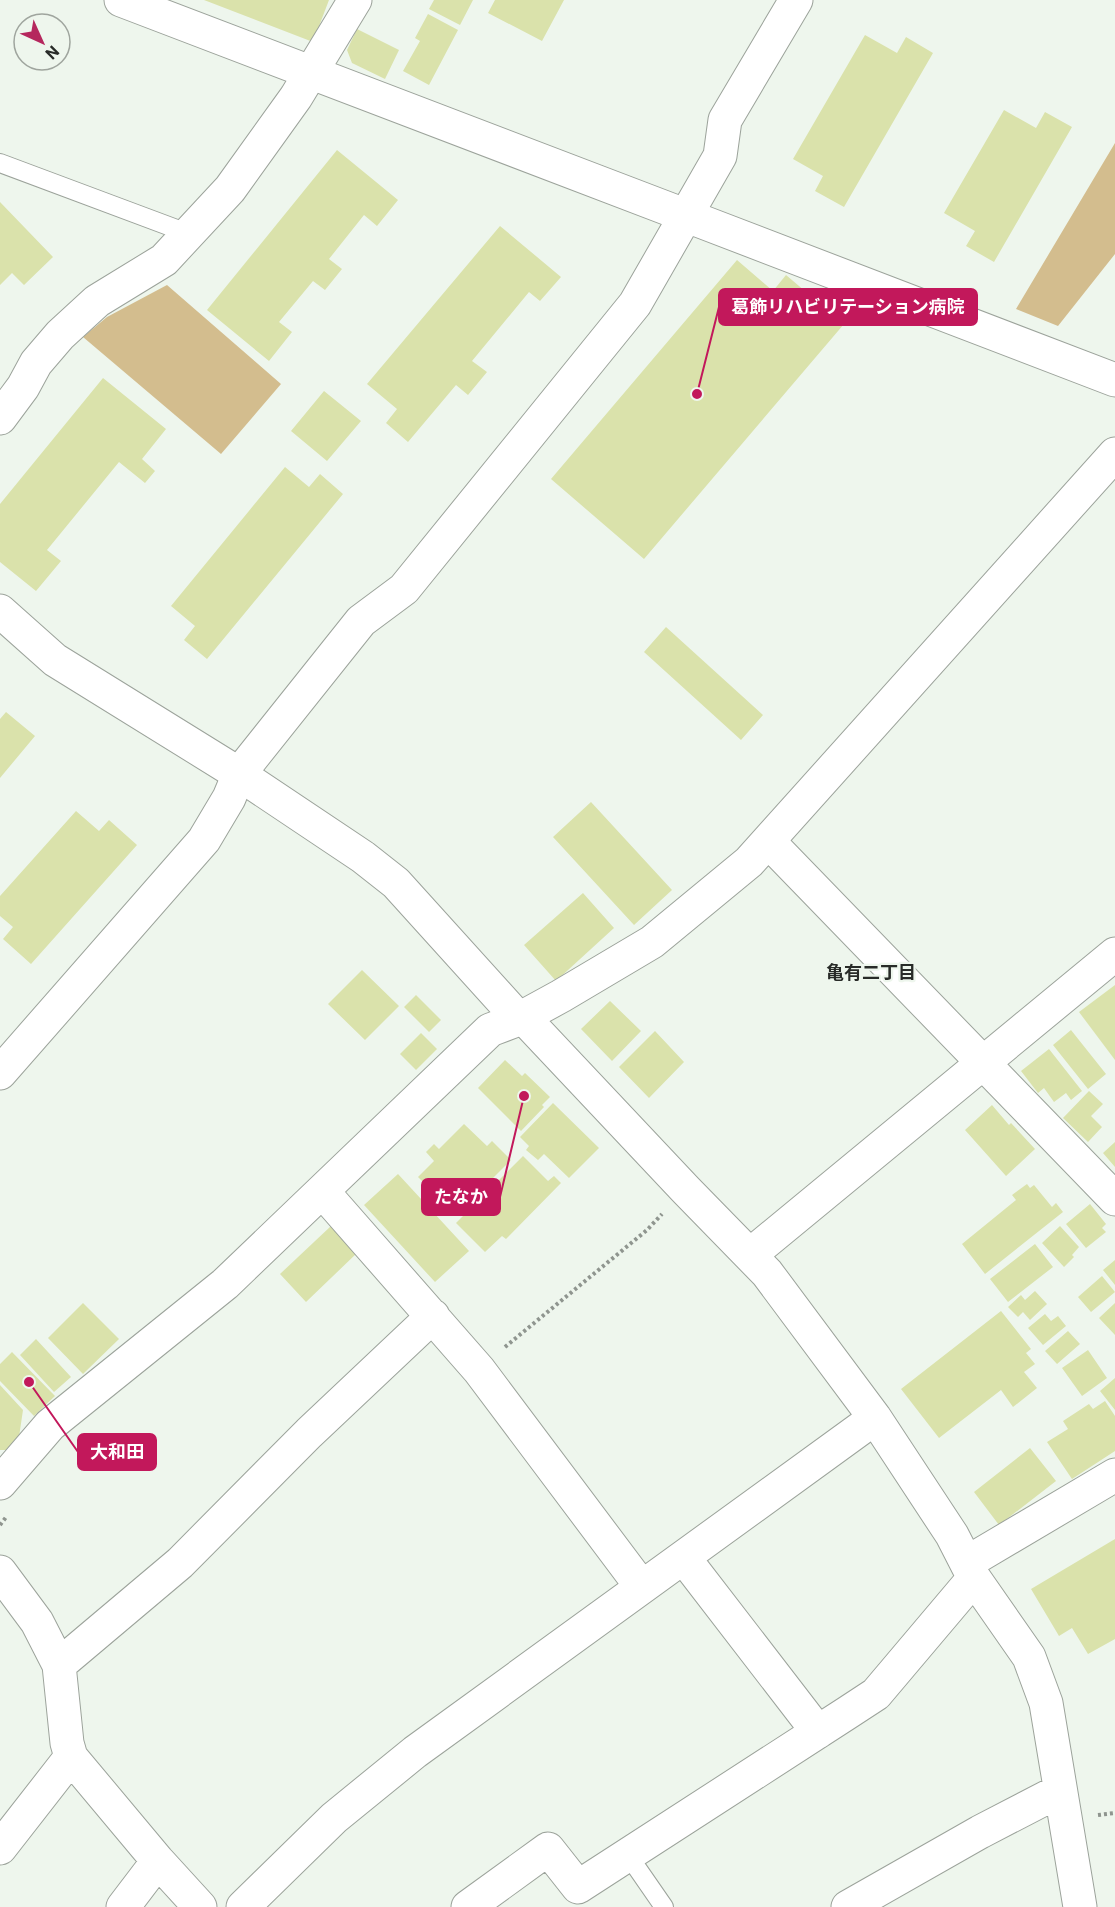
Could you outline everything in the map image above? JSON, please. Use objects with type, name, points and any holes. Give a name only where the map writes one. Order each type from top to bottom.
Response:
[{"type":"street","points":[[121,0],[1115,380]]},
{"type":"street","points":[[0,418],[23,387],[36,363],[60,334],[97,301],[164,260],[230,189],[296,98],[355,0]]},
{"type":"street","points":[[0,1073],[204,840],[229,798],[239,774],[361,621],[404,589],[634,304],[720,156],[725,120],[796,0]]},
{"type":"street","points":[[5,1498],[50,1425],[225,1284],[490,1030],[521,1018],[652,942],[749,862],[1115,454]]},
{"type":"street","points":[[0,612],[55,660],[239,774],[363,857],[396,884],[521,1018],[767,1273],[875,1418],[1029,1657],[1046,1703],[1080,1907]]},
{"type":"street","points":[[769,842],[1115,1199]]},
{"type":"street","points":[[750,1255],[1115,954]]},
{"type":"street","points":[[323,1191],[479,1370],[641,1586]]},
{"type":"street","points":[[59,1665],[180,1563],[309,1432],[433,1316]]},
{"type":"street","points":[[243,1907],[334,1818],[415,1752],[875,1418]]},
{"type":"street","points":[[468,1907],[548,1849],[578,1887],[876,1694],[971,1570],[1115,1475]]},
{"type":"street","points":[[684,1558],[818,1732]]},
{"type":"street","points":[[0,1572],[38,1622],[59,1665],[67,1743],[71,1757],[158,1861],[200,1907]]},
{"type":"street","points":[[0,1847],[71,1757]]},
{"type":"street","points":[[857,1905],[980,1832],[1059,1791]]},
{"type":"street","points":[[123,1907],[158,1861]]},
{"type":"lane","points":[[0,163],[190,234]]},
{"type":"lane","points":[[628,1855],[664,1907]]},
{"type":"path","points":[[479,1370],[647,1230],[686,1190]]},
{"type":"path","points":[[0,1525],[5,1498]]},
{"type":"shaded area","points":[[1115,143],[1115,254],[1058,326],[1016,309]]},
{"type":"shaded area","points":[[167,285],[281,384],[221,454],[83,337],[107,317]]},
{"type":"building","points":[[204,0],[329,0],[313,42]]},
{"type":"building","points":[[434,0],[473,0],[460,25],[429,9]]},
{"type":"building","points":[[495,0],[564,0],[542,41],[488,13]]},
{"type":"building","points":[[428,14],[458,30],[429,85],[403,71],[420,41],[415,38]]},
{"type":"building","points":[[357,29],[399,50],[385,79],[352,63],[347,50]]},
{"type":"building","points":[[865,35],[897,53],[906,37],[933,53],[844,207],[815,191],[823,176],[793,159]]},
{"type":"building","points":[[1004,110],[1036,128],[1045,112],[1072,127],[994,262],[966,246],[975,231],[944,213]]},
{"type":"building","points":[[337,150],[398,200],[377,226],[364,215],[329,259],[342,269],[325,290],[313,281],[279,322],[292,332],[269,361],[207,310]]},
{"type":"building","points":[[0,202],[53,257],[24,285],[12,273],[0,285]]},
{"type":"building","points":[[500,226],[561,277],[540,301],[529,292],[472,361],[487,372],[468,395],[456,385],[408,442],[386,423],[397,409],[367,384]]},
{"type":"building","points":[[737,260],[773,291],[786,275],[844,324],[644,559],[551,479]]},
{"type":"building","points":[[103,378],[166,429],[142,459],[155,471],[145,483],[119,462],[47,550],[61,561],[36,591],[0,562],[0,504]]},
{"type":"building","points":[[324,391],[361,421],[327,461],[291,431]]},
{"type":"building","points":[[285,467],[309,487],[320,474],[343,494],[207,659],[184,640],[195,626],[171,606]]},
{"type":"building","points":[[666,627],[763,715],[741,740],[644,652]]},
{"type":"building","points":[[6,712],[35,736],[0,778],[0,719]]},
{"type":"building","points":[[591,802],[672,890],[634,925],[553,837]]},
{"type":"building","points":[[76,811],[99,831],[109,820],[137,845],[31,964],[3,939],[13,927],[0,916],[0,896]]},
{"type":"building","points":[[583,893],[614,928],[556,981],[524,945]]},
{"type":"building","points":[[362,970],[399,1006],[365,1040],[328,1004]]},
{"type":"building","points":[[1115,985],[1115,1060],[1079,1012]]},
{"type":"building","points":[[416,995],[441,1020],[429,1032],[404,1007]]},
{"type":"building","points":[[610,1001],[641,1031],[612,1061],[581,1029]]},
{"type":"building","points":[[1071,1030],[1106,1074],[1088,1089],[1053,1045]]},
{"type":"building","points":[[655,1031],[684,1062],[649,1098],[619,1067]]},
{"type":"building","points":[[421,1033],[437,1049],[416,1070],[400,1054]]},
{"type":"building","points":[[1049,1049],[1082,1091],[1071,1100],[1066,1093],[1054,1102],[1044,1088],[1038,1093],[1021,1071]]},
{"type":"building","points":[[505,1060],[522,1076],[525,1073],[550,1097],[542,1105],[544,1107],[521,1131],[478,1088]]},
{"type":"building","points":[[1089,1091],[1103,1104],[1091,1116],[1102,1127],[1088,1142],[1063,1118]]},
{"type":"building","points":[[553,1103],[599,1148],[569,1178],[544,1154],[538,1160],[526,1150],[529,1146],[520,1137]]},
{"type":"building","points":[[992,1105],[1009,1125],[1011,1123],[1035,1149],[1006,1176],[965,1130]]},
{"type":"building","points":[[464,1124],[487,1146],[492,1141],[511,1160],[456,1215],[418,1177],[434,1161],[426,1152],[434,1144],[439,1149]]},
{"type":"building","points":[[1115,1142],[1115,1167],[1103,1153]]},
{"type":"building","points":[[523,1156],[548,1181],[554,1176],[561,1183],[506,1239],[502,1236],[485,1252],[456,1223]]},
{"type":"building","points":[[398,1174],[469,1251],[435,1282],[364,1205]]},
{"type":"building","points":[[1027,1184],[1030,1188],[1034,1185],[1052,1207],[1056,1203],[1063,1212],[985,1274],[962,1244],[1016,1200],[1012,1195]]},
{"type":"building","points":[[1090,1204],[1106,1224],[1102,1228],[1106,1232],[1086,1248],[1066,1224]]},
{"type":"building","points":[[331,1226],[357,1253],[306,1302],[280,1274]]},
{"type":"building","points":[[1060,1226],[1079,1247],[1072,1255],[1074,1257],[1064,1267],[1042,1243]]},
{"type":"building","points":[[1035,1244],[1053,1267],[1008,1302],[990,1279]]},
{"type":"building","points":[[1115,1260],[1115,1285],[1103,1270]]},
{"type":"building","points":[[1102,1276],[1115,1292],[1091,1312],[1078,1297]]},
{"type":"building","points":[[1035,1291],[1047,1304],[1030,1320],[1023,1312],[1018,1317],[1008,1307],[1021,1295],[1025,1300]]},
{"type":"building","points":[[83,1303],[119,1339],[83,1374],[48,1338]]},
{"type":"building","points":[[1115,1303],[1115,1335],[1099,1318]]},
{"type":"building","points":[[1001,1311],[1031,1349],[1026,1353],[1035,1364],[1024,1372],[1037,1388],[1013,1407],[1001,1390],[939,1438],[901,1389]]},
{"type":"building","points":[[1045,1314],[1051,1321],[1058,1316],[1066,1326],[1043,1345],[1028,1328]]},
{"type":"building","points":[[1068,1331],[1080,1344],[1057,1364],[1045,1351]]},
{"type":"building","points":[[36,1339],[71,1377],[54,1392],[20,1355]]},
{"type":"building","points":[[1088,1350],[1107,1378],[1082,1396],[1062,1368]]},
{"type":"building","points":[[12,1352],[55,1396],[34,1416],[0,1381],[0,1364]]},
{"type":"building","points":[[1115,1378],[1115,1410],[1100,1391]]},
{"type":"building","points":[[0,1385],[23,1410],[19,1437],[6,1450],[0,1450]]},
{"type":"building","points":[[1105,1401],[1115,1416],[1115,1451],[1072,1479],[1047,1442],[1068,1429],[1063,1421],[1089,1404],[1093,1409]]},
{"type":"building","points":[[1030,1448],[1056,1481],[999,1525],[974,1492]]},
{"type":"building","points":[[1115,1539],[1115,1639],[1088,1654],[1072,1628],[1059,1636],[1031,1589]]},
{"type":"place","name":"葛飾リハビリテーション病院","points":[[697,394]]},
{"type":"place","name":"たなか","points":[[524,1096]]},
{"type":"place","name":"大和田","points":[[29,1382]]},
{"type":"district","name":"亀有二丁目","points":[[871,972]]}]
